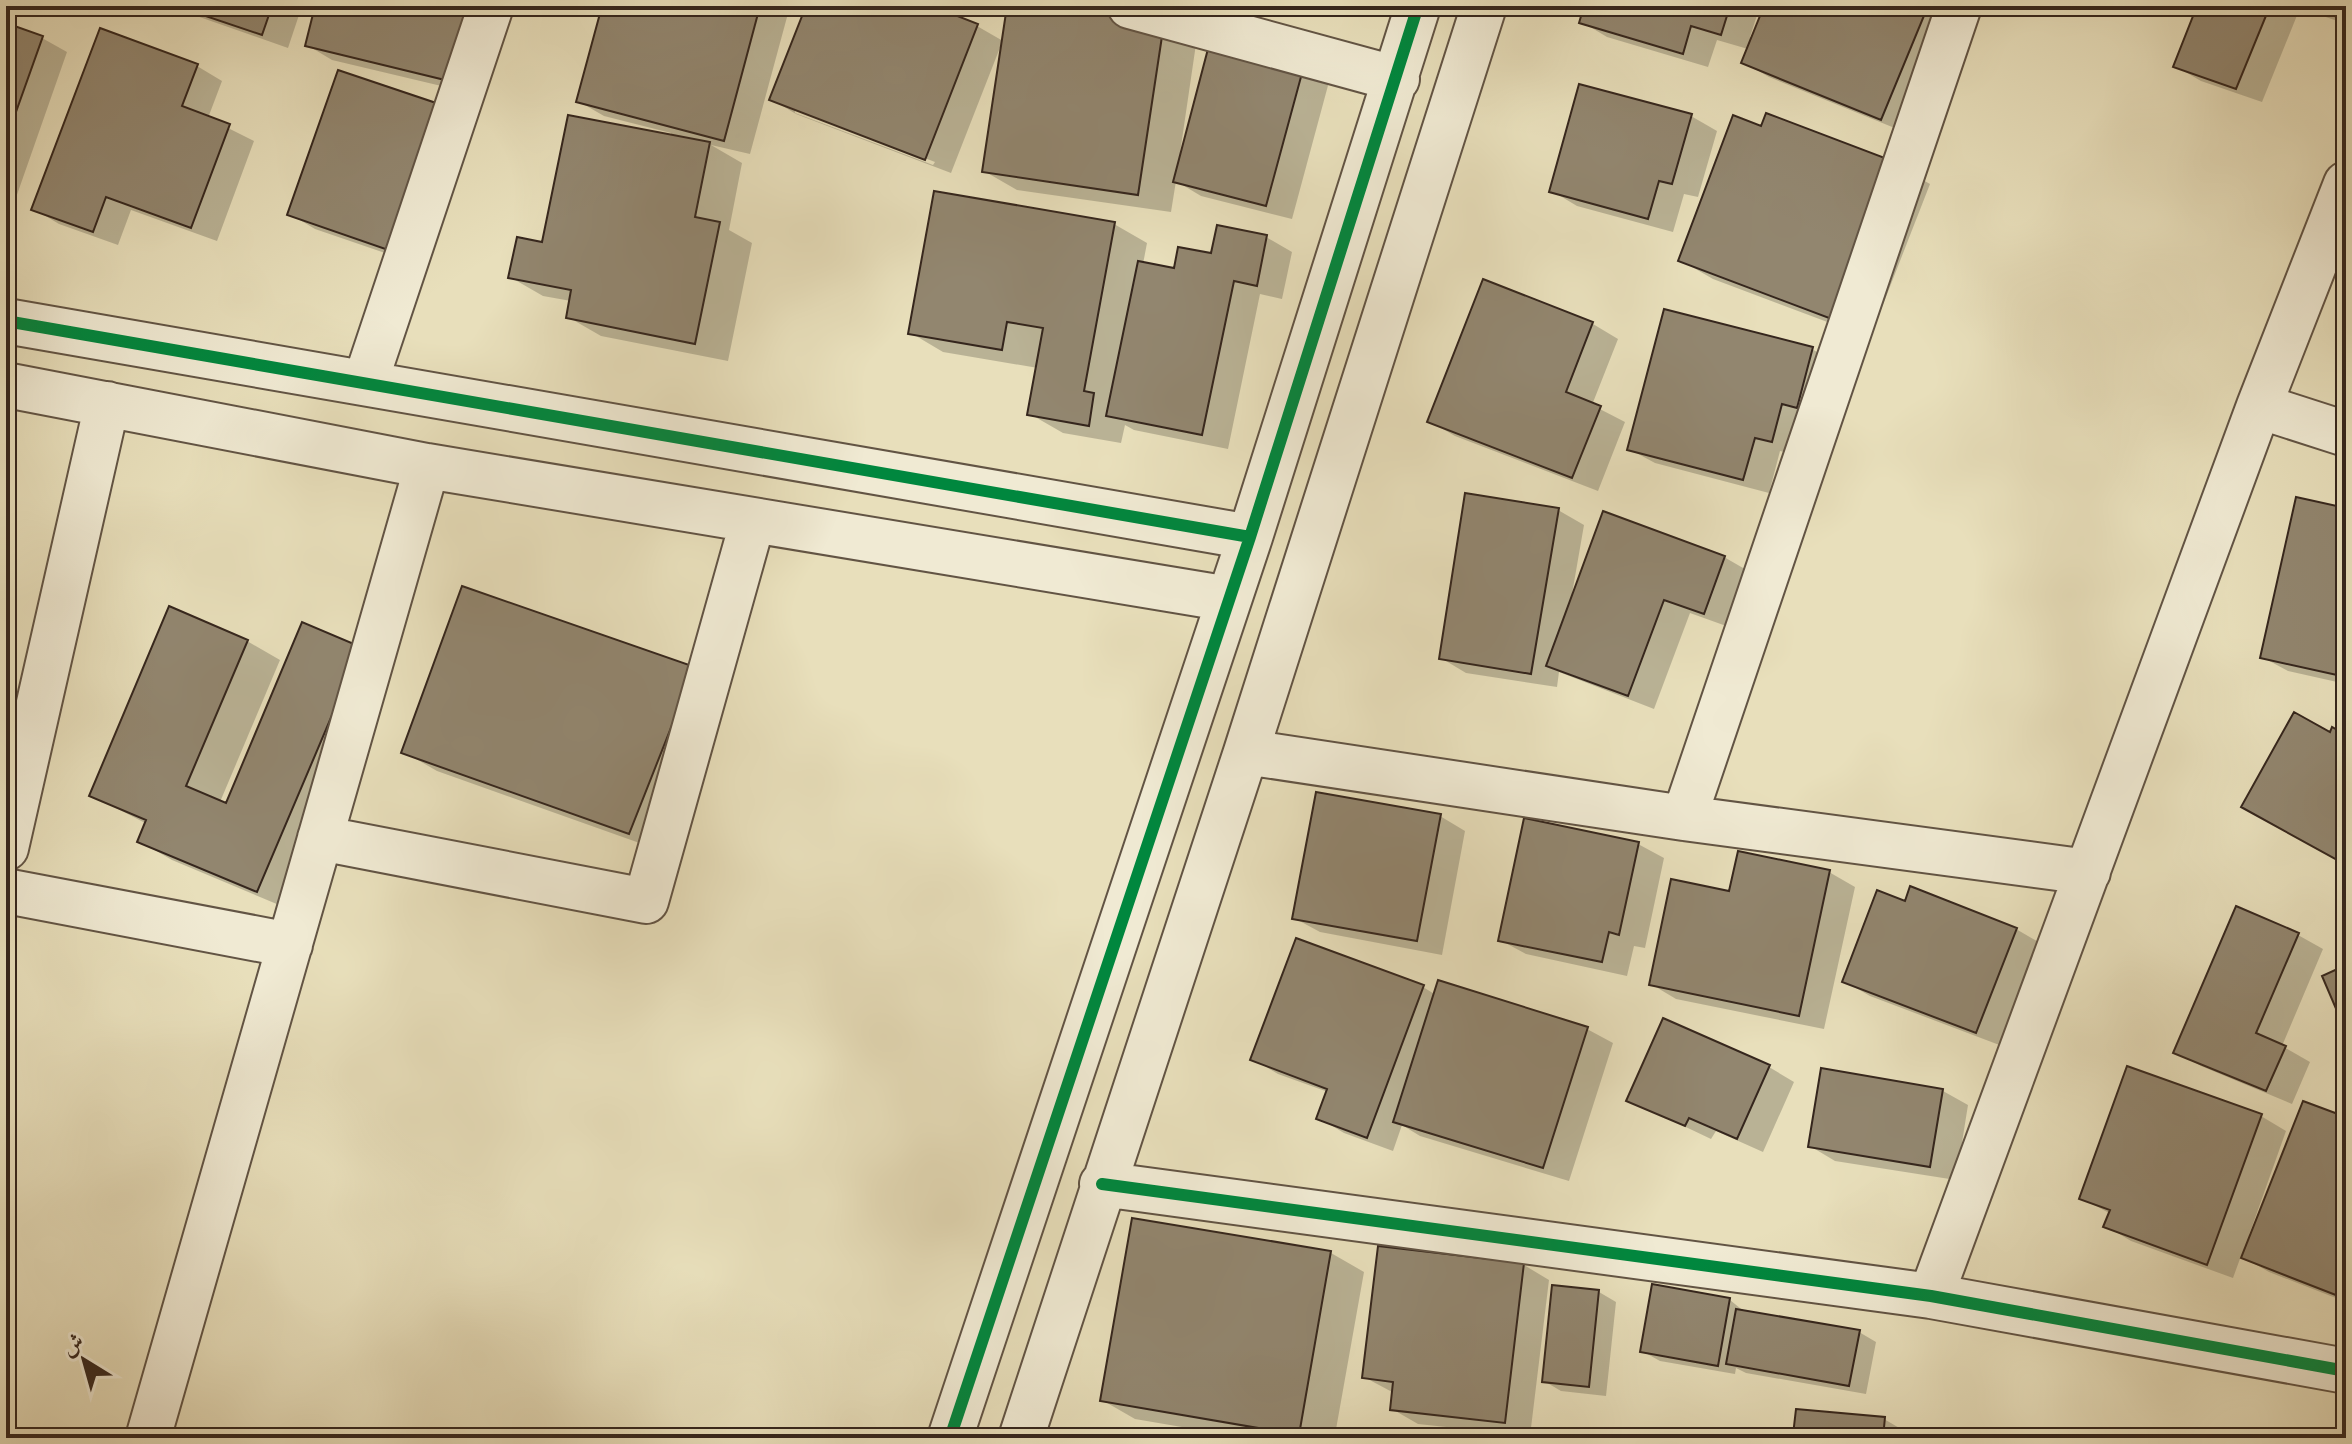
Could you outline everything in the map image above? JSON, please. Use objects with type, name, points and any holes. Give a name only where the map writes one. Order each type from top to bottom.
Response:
[{"type":"street","points":[[365,383],[491,6]]},
{"type":"street","points":[[1130,6],[1397,79]]},
{"type":"street","points":[[950,1438],[1250,537],[1418,6]]},
{"type":"street","points":[[1021,1438],[1246,752],[1484,6]]},
{"type":"street","points":[[1684,818],[1959,6]]},
{"type":"street","points":[[1931,1296],[2259,406],[2346,184]]},
{"type":"street","points":[[6,321],[1250,537]]},
{"type":"street","points":[[6,385],[427,466],[1229,599]]},
{"type":"street","points":[[6,848],[107,404]]},
{"type":"street","points":[[2259,406],[2346,434]]},
{"type":"street","points":[[148,1438],[427,466]]},
{"type":"street","points":[[320,838],[646,901],[753,520]]},
{"type":"street","points":[[1246,752],[1684,818],[2088,872]]},
{"type":"street","points":[[6,891],[290,945]]},
{"type":"street","points":[[1102,1184],[1931,1296],[2346,1371]]},
{"type":"building","points":[[176,6],[272,6],[262,35]]},
{"type":"building","points":[[315,6],[468,6],[449,81],[305,46]]},
{"type":"building","points":[[602,6],[760,6],[724,141],[576,102]]},
{"type":"building","points":[[806,6],[932,6],[978,24],[925,160],[769,100]]},
{"type":"building","points":[[1007,6],[1047,6],[1164,23],[1138,195],[982,172]]},
{"type":"building","points":[[1584,6],[1730,6],[1721,35],[1691,26],[1683,54],[1579,23]]},
{"type":"building","points":[[1764,6],[1928,6],[1881,120],[1741,63]]},
{"type":"building","points":[[2197,6],[2270,6],[2236,89],[2173,67]]},
{"type":"building","points":[[2306,6],[2346,6],[2346,20]]},
{"type":"building","points":[[6,23],[43,36],[6,140]]},
{"type":"building","points":[[1214,26],[1308,51],[1266,206],[1173,182]]},
{"type":"building","points":[[100,28],[198,64],[182,106],[230,124],[191,228],[106,197],[93,232],[31,210]]},
{"type":"building","points":[[338,70],[445,106],[394,252],[287,215]]},
{"type":"building","points":[[1579,84],[1692,114],[1672,184],[1659,181],[1648,219],[1549,192]]},
{"type":"building","points":[[1766,113],[1898,163],[1837,321],[1678,261],[1733,115],[1761,126]]},
{"type":"building","points":[[568,115],[710,142],[695,217],[720,222],[695,344],[566,318],[571,290],[508,278],[517,237],[542,242]]},
{"type":"building","points":[[934,191],[1115,222],[1084,391],[1094,393],[1089,426],[1027,415],[1043,328],[1007,322],[1002,350],[908,334]]},
{"type":"building","points":[[1217,225],[1267,235],[1257,286],[1234,281],[1202,435],[1106,416],[1138,261],[1174,268],[1178,247],[1211,253]]},
{"type":"building","points":[[1483,279],[1593,322],[1566,392],[1601,406],[1572,478],[1427,422]]},
{"type":"building","points":[[1664,309],[1813,347],[1797,408],[1782,404],[1772,442],[1755,438],[1743,480],[1627,450]]},
{"type":"building","points":[[1465,493],[1559,508],[1531,674],[1439,659]]},
{"type":"building","points":[[2296,497],[2346,508],[2346,677],[2260,658]]},
{"type":"building","points":[[1603,511],[1725,556],[1704,614],[1664,600],[1628,696],[1546,666]]},
{"type":"building","points":[[462,586],[695,667],[629,834],[401,753]]},
{"type":"building","points":[[169,606],[248,640],[186,786],[226,803],[302,622],[361,647],[257,892],[137,842],[146,820],[89,796]]},
{"type":"building","points":[[2294,712],[2330,732],[2332,727],[2346,735],[2346,844],[2337,860],[2241,807]]},
{"type":"building","points":[[1316,792],[1441,814],[1417,941],[1292,919]]},
{"type":"building","points":[[1524,818],[1639,842],[1619,935],[1609,932],[1602,962],[1498,941]]},
{"type":"building","points":[[1738,851],[1830,870],[1799,1016],[1649,985],[1671,879],[1729,891]]},
{"type":"building","points":[[1910,886],[2017,928],[1976,1033],[1842,982],[1877,890],[1905,901]]},
{"type":"building","points":[[2236,906],[2299,933],[2256,1033],[2286,1046],[2266,1091],[2173,1053]]},
{"type":"building","points":[[1296,938],[1424,985],[1367,1138],[1316,1119],[1327,1089],[1250,1060]]},
{"type":"building","points":[[2346,965],[2346,1032],[2322,976]]},
{"type":"building","points":[[1438,980],[1588,1027],[1543,1168],[1393,1122]]},
{"type":"building","points":[[1663,1018],[1770,1065],[1737,1139],[1689,1118],[1685,1126],[1626,1101]]},
{"type":"building","points":[[2127,1066],[2262,1114],[2207,1265],[2103,1227],[2110,1210],[2079,1199]]},
{"type":"building","points":[[1821,1068],[1943,1089],[1930,1167],[1808,1147]]},
{"type":"building","points":[[2303,1101],[2346,1117],[2346,1299],[2241,1258]]},
{"type":"building","points":[[1132,1218],[1331,1251],[1299,1435],[1100,1401]]},
{"type":"building","points":[[1378,1246],[1524,1263],[1505,1423],[1390,1410],[1393,1382],[1362,1378]]},
{"type":"building","points":[[1652,1284],[1730,1298],[1718,1366],[1640,1352]]},
{"type":"building","points":[[1552,1285],[1599,1290],[1589,1387],[1542,1382]]},
{"type":"building","points":[[1736,1309],[1860,1330],[1849,1386],[1726,1364]]},
{"type":"building","points":[[1796,1409],[1885,1417],[1883,1438],[1753,1438],[1754,1432],[1793,1435]]},
{"type":"cycle path","points":[[950,1438],[1250,537],[1418,6]]},
{"type":"cycle path","points":[[6,321],[1250,537]]},
{"type":"cycle path","points":[[1102,1184],[1931,1296],[2346,1371]]}]
